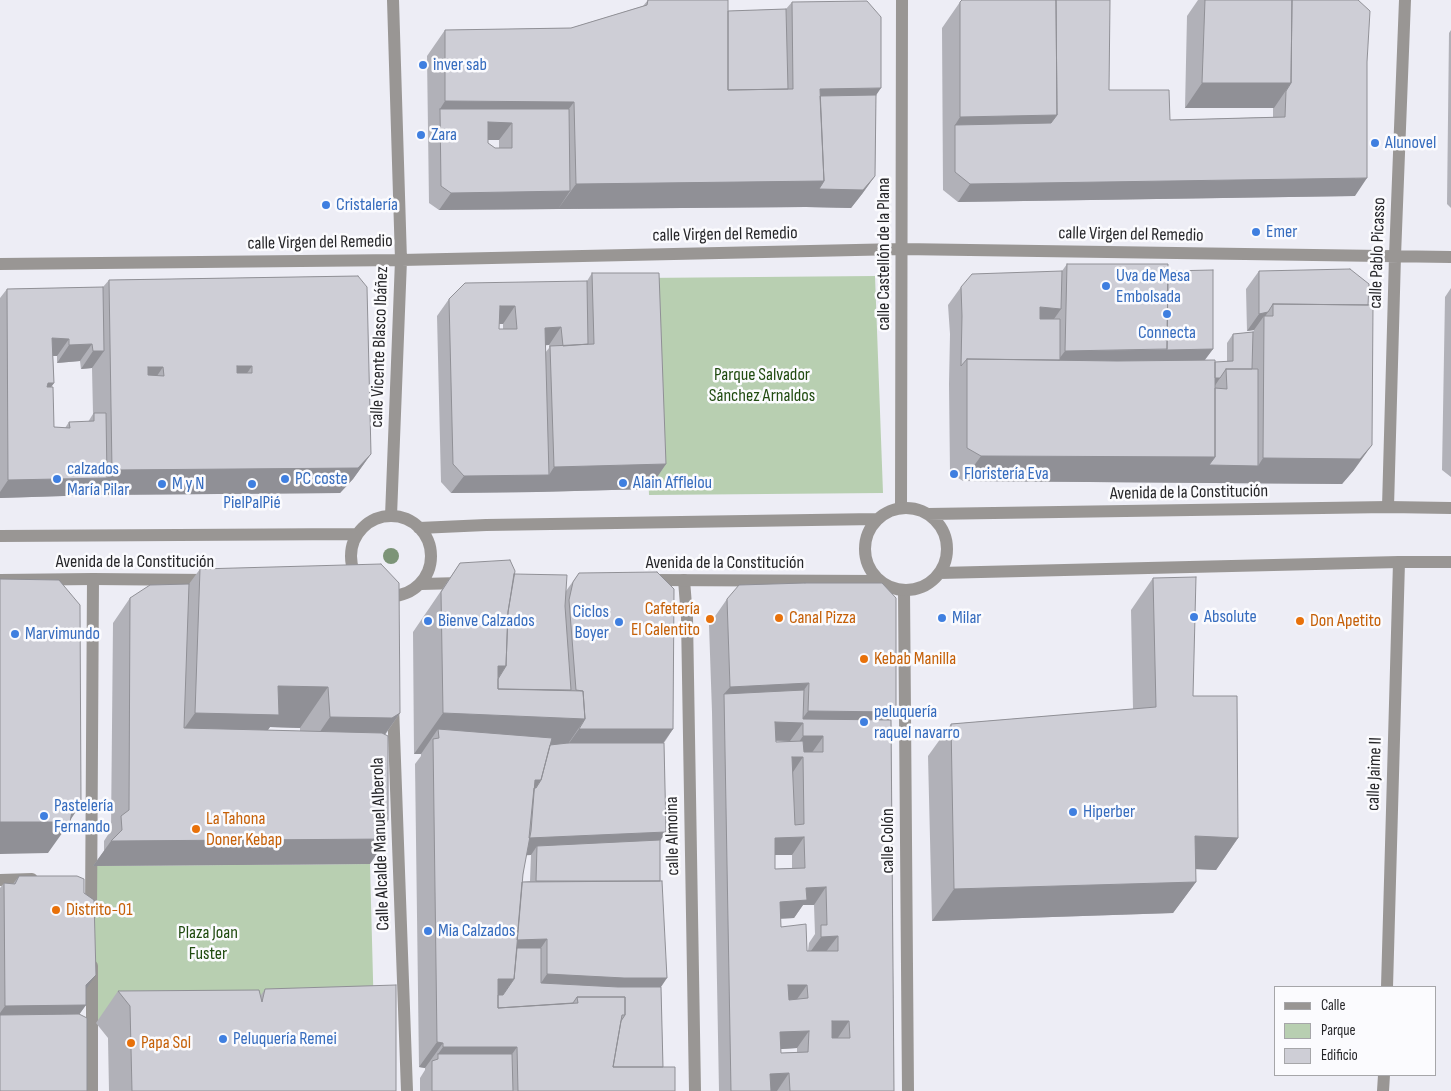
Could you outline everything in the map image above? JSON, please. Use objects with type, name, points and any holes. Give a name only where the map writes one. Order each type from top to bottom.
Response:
[{"type":"street","name":"calle Vicente Blasco Ibáñez","points":[[391,516],[401,260],[393,0]]},
{"type":"street","name":"calle Castellón de la Plana","points":[[901,508],[902,0]]},
{"type":"street","name":"calle Pablo Picasso","points":[[1388,507],[1405,0]]},
{"type":"street","name":"calle Virgen del Remedio","points":[[0,264],[401,260],[901,249],[1451,257]]},
{"type":"street","name":"Avenida de la Constitución","points":[[928,514],[1388,507],[1451,508]]},
{"type":"street","points":[[901,508],[915,509],[928,514],[938,523],[944,534],[947,548],[945,561],[939,573],[929,582],[917,588],[904,590],[891,587],[879,580],[870,570],[865,557],[864,544],[868,531],[876,519],[888,511],[901,508]]},
{"type":"street","points":[[391,516],[415,523],[419,528],[430,545],[432,558],[429,572],[421,584],[411,592],[397,596],[389,601],[355,582],[350,558],[352,545],[357,534],[366,524],[378,518],[391,516]]},
{"type":"street","points":[[419,528],[486,525],[876,519]]},
{"type":"street","name":"Avenida de la Constitución","points":[[0,536],[357,534]]},
{"type":"street","name":"calle Jaime II","points":[[1386,986],[1399,562]]},
{"type":"street","points":[[939,573],[1451,562]]},
{"type":"street","points":[[92,926],[87,878],[93,579]]},
{"type":"street","name":"Avenida de la Constitución","points":[[0,580],[222,580]]},
{"type":"street","name":"calle Almoina","points":[[684,580],[695,1091]]},
{"type":"street","name":"Avenida de la Constitución","points":[[636,581],[879,580]]},
{"type":"street","points":[[421,584],[470,583]]},
{"type":"street","name":"calle Colón","points":[[904,590],[908,1091]]},
{"type":"street","name":"Calle Alcalde Manuel Alberola","points":[[393,695],[407,1091]]},
{"type":"street","points":[[0,880],[46,879]]},
{"type":"street","points":[[92,955],[92,1091]]},
{"type":"street","points":[[1384,1076],[1384,1091]]},
{"type":"green space","name":"Parque Salvador Sánchez Arnaldos","points":[[875,276],[883,493],[649,495],[641,278]]},
{"type":"green space","name":"Plaza Joan Fuster","points":[[370,864],[374,1017],[96,1023],[93,866]]},
{"type":"building","points":[[648,0],[728,0],[728,90],[793,89],[792,2],[867,1],[881,17],[881,88],[820,89],[824,181],[576,184],[574,102],[445,101],[445,30],[571,28],[647,5]]},
{"type":"building","points":[[962,0],[1056,0],[1057,115],[960,117],[960,2]]},
{"type":"building","points":[[1056,0],[1110,0],[1109,90],[1169,90],[1170,120],[1285,117],[1286,91],[1291,83],[1292,0],[1358,0],[1370,11],[1367,62],[1367,178],[970,184],[955,172],[955,125],[1051,123],[1057,115]]},
{"type":"building","points":[[1205,0],[1292,0],[1291,83],[1202,83]]},
{"type":"building","points":[[786,9],[788,89],[728,90],[728,11]]},
{"type":"building","points":[[876,95],[875,176],[863,190],[819,189],[824,181],[820,96]]},
{"type":"building","points":[[440,109],[569,109],[570,191],[451,193],[441,186]],"holes":[[[488,122],[512,123],[512,148],[495,148],[488,143]]]},
{"type":"building","points":[[1067,264],[1168,264],[1167,349],[1065,351]]},
{"type":"building","points":[[1350,269],[1369,284],[1368,305],[1273,304],[1268,312],[1259,314],[1259,271]]},
{"type":"building","points":[[1213,270],[1213,349],[1167,350],[1168,271]]},
{"type":"building","points":[[1062,271],[1061,309],[1040,307],[1040,319],[1060,319],[1060,360],[967,359],[961,366],[961,287],[972,274]]},
{"type":"building","points":[[592,273],[659,273],[666,464],[554,467],[550,346],[594,344]]},
{"type":"building","points":[[358,276],[367,287],[371,454],[358,468],[112,470],[109,280]],"holes":[[[237,366],[252,366],[252,373],[237,373]],[[148,367],[163,367],[164,376],[148,375]]]},
{"type":"building","points":[[587,281],[588,344],[563,346],[561,327],[545,328],[549,475],[464,476],[453,464],[449,299],[465,283]],"holes":[[[500,306],[515,306],[517,329],[499,329]]]},
{"type":"building","points":[[103,287],[104,351],[93,351],[92,344],[69,345],[69,339],[52,338],[54,383],[48,383],[47,387],[53,387],[54,427],[70,428],[69,422],[94,421],[94,413],[106,413],[107,478],[8,480],[7,289]]},
{"type":"building","points":[[1273,304],[1373,305],[1372,445],[1360,459],[1263,458],[1264,316],[1273,316]]},
{"type":"building","points":[[1253,332],[1252,369],[1226,369],[1220,378],[1215,378],[1215,362],[1233,361],[1233,334]]},
{"type":"building","points":[[967,359],[1215,360],[1215,457],[981,456],[967,448]]},
{"type":"building","points":[[1226,369],[1258,369],[1258,466],[1209,465],[1215,457],[1215,388],[1227,389]]},
{"type":"building","points":[[510,560],[515,571],[508,612],[506,666],[498,666],[498,689],[583,691],[585,719],[443,713],[441,592],[460,563]]},
{"type":"building","points":[[381,564],[399,583],[400,713],[392,718],[330,717],[328,687],[278,686],[279,715],[195,713],[200,569]]},
{"type":"building","points":[[657,572],[674,589],[673,729],[579,729],[585,719],[583,691],[576,690],[569,600],[573,582],[579,573]]},
{"type":"building","points":[[514,574],[567,575],[565,606],[571,690],[498,689],[498,679],[506,666],[508,612]]},
{"type":"building","name":"Hiperber","points":[[1196,577],[1193,696],[1237,696],[1238,838],[1195,836],[1196,882],[954,889],[951,724],[1156,707],[1153,578]]},
{"type":"building","points":[[0,579],[59,580],[80,605],[81,804],[72,811],[70,822],[0,822]]},
{"type":"building","points":[[882,583],[896,598],[896,712],[808,711],[809,683],[730,687],[727,599],[739,585]]},
{"type":"building","points":[[189,584],[184,728],[382,733],[388,736],[388,820],[379,831],[387,839],[111,841],[122,830],[121,816],[129,810],[130,598],[150,585]]},
{"type":"building","points":[[804,690],[803,719],[891,720],[894,1091],[790,1091],[789,1073],[770,1074],[771,1091],[731,1091],[724,694]],"holes":[[[775,722],[803,723],[803,736],[823,736],[823,752],[804,752],[803,741],[776,742]],[[792,757],[803,757],[804,824],[795,825]],[[804,837],[805,868],[775,869],[775,838]],[[826,887],[827,925],[821,925],[821,937],[838,936],[838,951],[807,951],[806,924],[781,927],[780,902],[807,900],[806,888]],[[788,985],[807,985],[808,998],[789,1000]],[[832,1021],[849,1021],[850,1038],[832,1038]],[[809,1031],[808,1052],[781,1053],[780,1032]]]},
{"type":"building","points":[[438,729],[552,738],[541,780],[535,780],[531,831],[523,874],[514,979],[498,979],[498,1008],[578,1003],[577,997],[625,997],[625,1015],[622,1015],[613,1067],[675,1067],[675,1091],[518,1091],[517,1047],[443,1047],[443,1043],[437,1042],[433,739],[439,738]]},
{"type":"building","points":[[568,743],[664,743],[666,832],[529,838],[534,788],[536,788],[541,780],[550,745]]},
{"type":"building","points":[[660,840],[660,881],[536,881],[537,846]]},
{"type":"building","points":[[19,876],[77,876],[84,879],[84,893],[94,900],[96,975],[86,985],[86,1005],[5,1006],[4,883],[15,884]]},
{"type":"building","points":[[662,881],[667,978],[547,974],[547,939],[517,940],[522,882]]},
{"type":"building","points":[[517,948],[541,948],[541,983],[661,987],[663,1067],[613,1067],[621,1021],[625,1015],[625,997],[577,997],[573,1003],[498,1008],[498,995],[503,995],[514,979]]},
{"type":"building","points":[[396,985],[396,1091],[132,1091],[130,1006],[118,991],[259,990],[262,1002],[265,989]]},
{"type":"building","points":[[79,1014],[87,1018],[87,1091],[0,1091],[0,1015]]},
{"type":"building","points":[[438,1054],[512,1054],[513,1091],[432,1091],[432,1061],[438,1059]]},
{"type":"place","name":"inver sab","points":[[423,65]]},
{"type":"place","name":"Zara","points":[[421,135]]},
{"type":"place","name":"Alunovel","points":[[1375,143]]},
{"type":"place","name":"Cristalería","points":[[326,205]]},
{"type":"place","name":"Emer","points":[[1256,232]]},
{"type":"place","name":"Uva de Mesa Embolsada","points":[[1106,286]]},
{"type":"place","name":"Connecta","points":[[1167,314]]},
{"type":"place","name":"Floristería Eva","points":[[954,474]]},
{"type":"place","name":"calzados María Pilar","points":[[57,479]]},
{"type":"place","name":"PC coste","points":[[285,479]]},
{"type":"place","name":"Alain Afflelou","points":[[623,483]]},
{"type":"place","name":"M y N","points":[[162,484]]},
{"type":"place","name":"PielPalPié","points":[[252,484]]},
{"type":"place","name":"Absolute","points":[[1194,617]]},
{"type":"place","name":"Canal Pizza","points":[[779,618]]},
{"type":"place","name":"Milar","points":[[942,618]]},
{"type":"place","name":"Cafetería El Calentito","points":[[710,619]]},
{"type":"place","name":"Bienve Calzados","points":[[428,621]]},
{"type":"place","name":"Don Apetito","points":[[1300,621]]},
{"type":"place","name":"Ciclos Boyer","points":[[619,622]]},
{"type":"place","name":"Marvimundo","points":[[15,634]]},
{"type":"place","name":"Kebab Manilla","points":[[864,659]]},
{"type":"place","name":"peluquería raquel navarro","points":[[864,722]]},
{"type":"place","name":"Hiperber","points":[[1073,812]]},
{"type":"place","name":"Pastelería Fernando","points":[[44,816]]},
{"type":"place","name":"La Tahona Doner Kebap","points":[[196,829]]},
{"type":"place","name":"Distrito-01","points":[[56,910]]},
{"type":"place","name":"Mia Calzados","points":[[428,931]]},
{"type":"place","name":"Peluquería Remei","points":[[223,1039]]},
{"type":"place","name":"Papa Sol","points":[[131,1043]]}]
